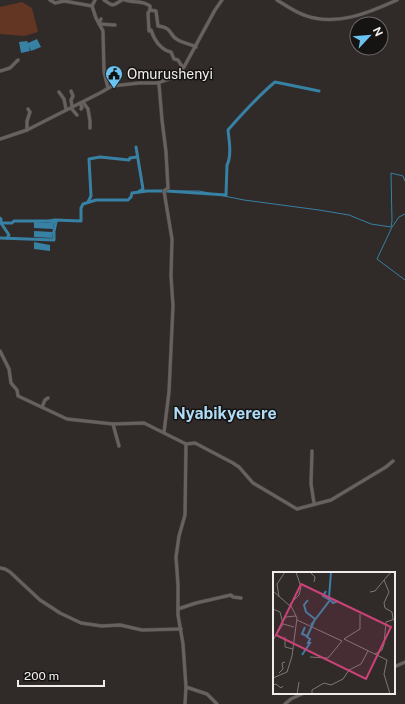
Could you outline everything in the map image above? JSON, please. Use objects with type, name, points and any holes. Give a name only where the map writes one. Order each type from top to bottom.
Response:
[{"type":"street","points":[[50,0],[55,3],[64,1],[92,6]]},
{"type":"street","points":[[95,0],[92,6],[103,31],[104,72],[108,88]]},
{"type":"street","points":[[104,0],[110,5],[114,5],[122,0]]},
{"type":"street","points":[[125,0],[131,2],[144,2],[150,6],[148,13],[149,30],[151,30],[153,36],[165,51],[171,52],[174,59],[178,60],[184,68]]},
{"type":"street","points":[[0,139],[27,130],[108,88],[117,85],[157,83],[172,78],[184,68],[215,10],[222,0]]},
{"type":"street","points":[[277,0],[303,15],[327,20],[357,16],[396,0]]},
{"type":"street","points":[[150,10],[156,11],[158,26],[170,30],[177,40],[196,47]]},
{"type":"street","points":[[99,24],[101,19]]},
{"type":"street","points":[[99,24],[115,25]]},
{"type":"street","points":[[0,70],[10,68],[18,60]]},
{"type":"street","points":[[157,83],[159,84],[166,152],[168,188],[164,191],[172,238],[171,276],[173,306],[169,392],[164,432]]},
{"type":"street","points":[[71,91],[73,96],[71,100],[71,108],[77,115]]},
{"type":"street","points":[[59,92],[64,99],[66,109]]},
{"type":"street","points":[[81,103],[82,109]]},
{"type":"street","points":[[81,103],[88,109],[90,128]]},
{"type":"street","points":[[27,130],[27,121],[30,112],[28,109]]},
{"type":"street","points":[[0,351],[9,369],[11,383],[17,390],[18,396],[67,419],[113,424],[144,423],[186,444],[195,443],[233,463],[253,483],[295,508],[299,509],[314,503],[331,500],[393,461]]},
{"type":"street","points":[[42,408],[45,400],[48,398]]},
{"type":"street","points":[[113,424],[119,446]]},
{"type":"street","points":[[185,704],[186,687],[178,609],[176,557],[179,536],[185,515],[186,444]]},
{"type":"street","points":[[312,451],[311,484],[314,503]]},
{"type":"street","points":[[0,568],[10,572],[40,600],[60,613],[81,623],[102,626],[120,625],[142,630],[181,630]]},
{"type":"street","points":[[178,609],[205,600],[231,595],[233,597],[241,598]]},
{"type":"street","points":[[395,667],[405,662]]},
{"type":"street","points":[[186,687],[207,694],[217,704]]},
{"type":"street","points":[[285,704],[302,694]]},
{"type":"shaded area","points":[[22,2],[32,8],[38,32],[24,36],[0,34],[0,7]]},
{"type":"water","points":[[37,39],[41,47],[31,51],[29,46],[30,51],[21,53],[19,42],[27,41],[28,43]]},
{"type":"water","points":[[34,222],[54,223],[53,229],[34,228]]},
{"type":"water","points":[[34,231],[53,232],[52,238],[34,237]]},
{"type":"water","points":[[34,242],[50,245],[50,251],[34,249]]},
{"type":"waterway","points":[[0,238],[54,240],[56,222],[49,221],[81,221],[81,208],[83,204],[96,200],[128,200],[132,193],[167,191],[226,195],[227,165],[230,152],[228,130],[239,117],[275,82],[319,91]]},
{"type":"waterway","points":[[136,147],[143,189],[138,192]]},
{"type":"waterway","points":[[88,202],[91,196],[89,159],[100,157],[129,160],[130,158],[137,157]]},
{"type":"waterway","points":[[173,191],[199,191],[244,200],[319,210],[349,215],[371,224],[391,227],[391,173],[403,176],[405,181]]},
{"type":"waterway","points":[[405,214],[399,217],[392,227],[377,259],[405,280]]},
{"type":"waterway","points":[[0,218],[1,223],[9,235],[7,238]]},
{"type":"waterway","points":[[1,223],[12,223],[14,221],[49,221]]},
{"type":"place","name":"Omurushenyi","points":[[114,89]]},
{"type":"district","name":"Nyabikyerere","points":[[225,413]]}]
